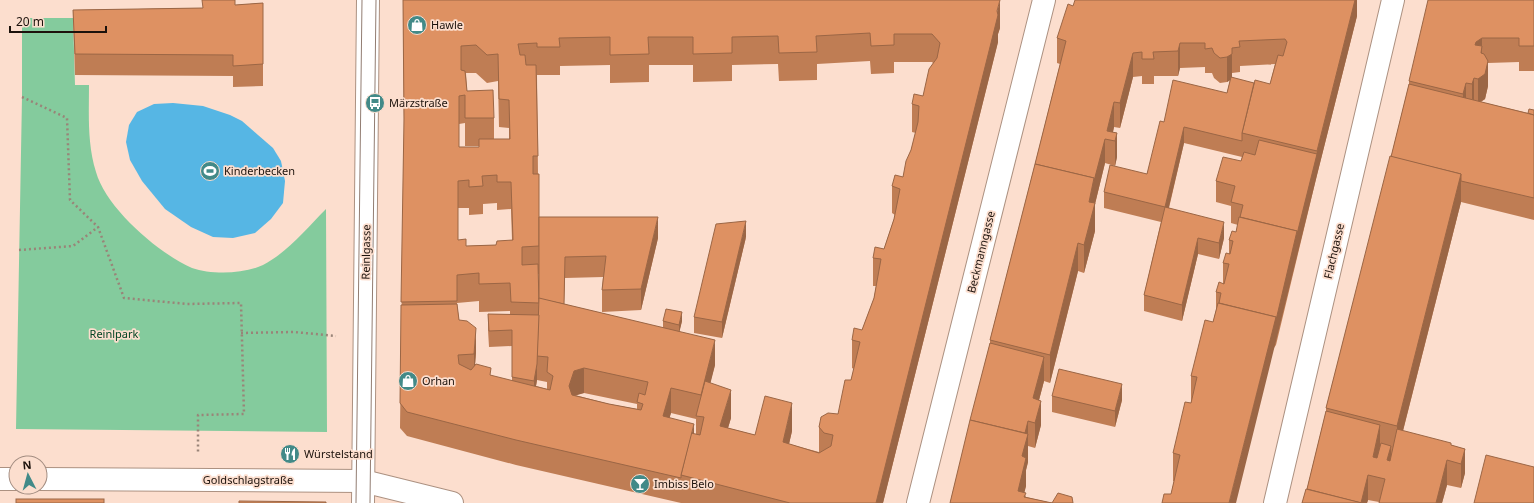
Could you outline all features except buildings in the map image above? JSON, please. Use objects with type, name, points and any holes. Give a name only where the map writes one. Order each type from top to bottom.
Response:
[{"type":"street","name":"Reinlgasse","points":[[363,503],[368,0]]},
{"type":"street","name":"Beckmanngasse","points":[[918,503],[1044,0]]},
{"type":"street","name":"Flachgasse","points":[[1275,503],[1394,0]]},
{"type":"street","name":"Goldschlagstraße","points":[[48,479],[363,481],[452,503]]},
{"type":"path","points":[[22,97],[67,118],[70,200],[98,227],[124,298],[187,304],[241,303],[244,414],[198,415],[198,480]]},
{"type":"path","points":[[19,250],[73,246],[98,227]]},
{"type":"path","points":[[241,333],[294,332],[365,338]]},
{"type":"green space","name":"Reinlpark","points":[[22,18],[73,18],[75,85],[89,85],[89,128],[91,150],[96,172],[110,200],[135,228],[164,252],[192,268],[209,272],[237,272],[255,268],[281,254],[326,209],[327,432],[16,429]]},
{"type":"water","name":"Kinderbecken","points":[[173,103],[203,106],[230,115],[242,121],[273,148],[281,161],[285,181],[283,203],[271,219],[255,233],[233,238],[213,237],[191,227],[165,209],[142,181],[130,160],[126,142],[129,125],[137,112],[154,104]]},
{"type":"tram line","points":[[356,503],[362,0]]},
{"type":"tram line","points":[[370,503],[376,0]]},
{"type":"place","name":"Hawle","points":[[417,25]]},
{"type":"place","name":"Märzstraße","points":[[375,103]]},
{"type":"place","name":"Kinderbecken","points":[[210,171]]},
{"type":"place","name":"Orhan","points":[[408,381]]},
{"type":"place","name":"Würstelstand","points":[[290,454]]},
{"type":"place","name":"Imbiss Belo","points":[[640,484]]}]
